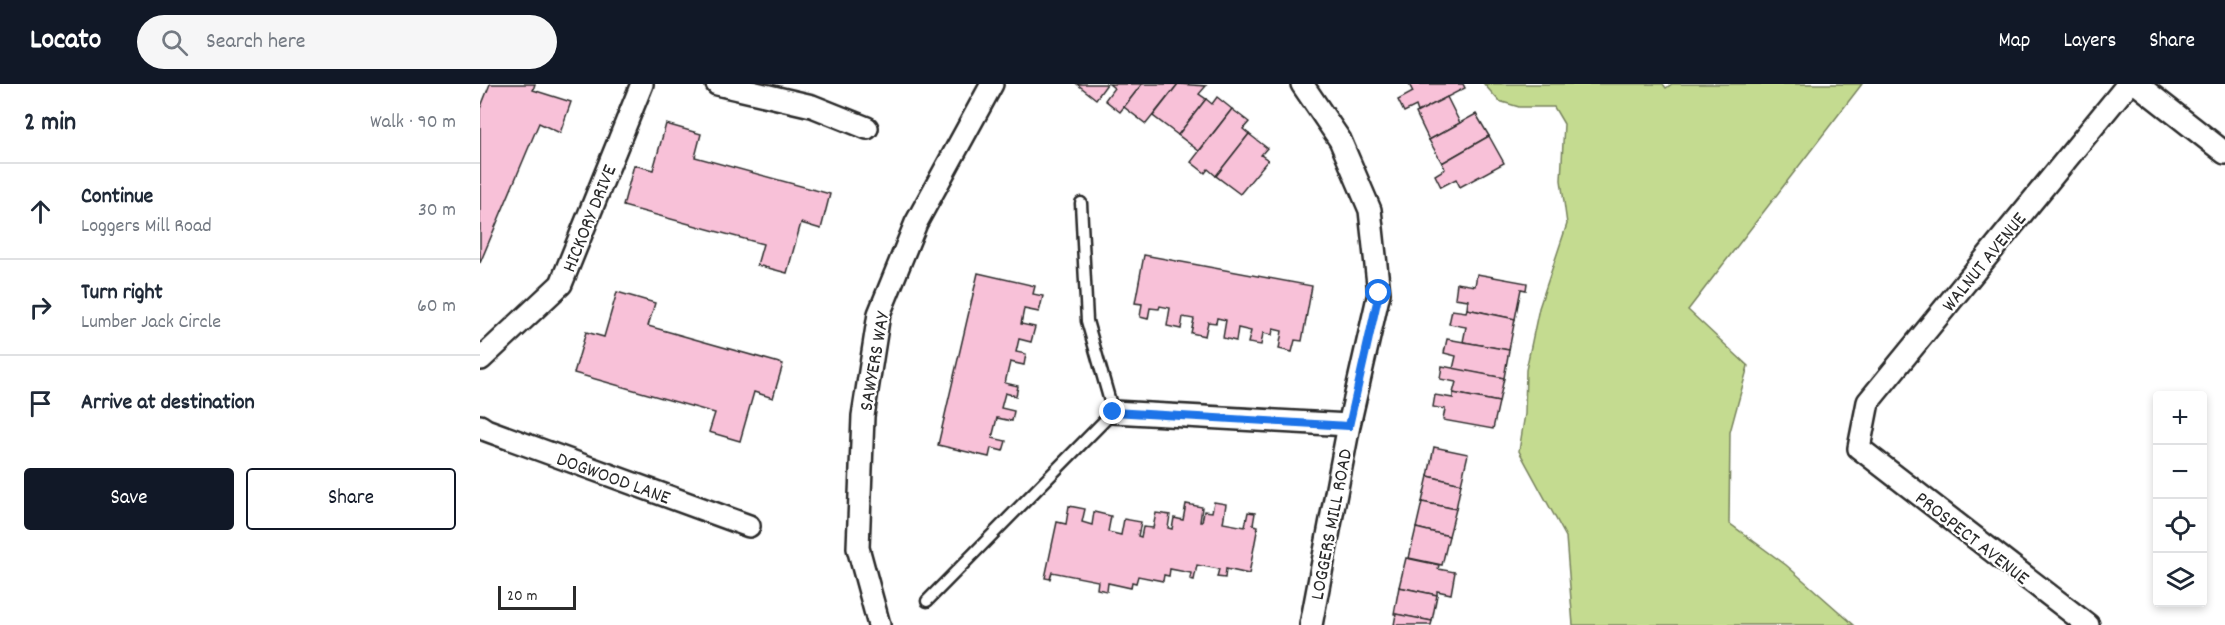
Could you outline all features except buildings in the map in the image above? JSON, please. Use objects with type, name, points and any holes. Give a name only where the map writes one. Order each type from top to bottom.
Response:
[{"type":"street","name":"HICKORY DRIVE","points":[[481,358],[561,284],[642,84]]},
{"type":"street","points":[[717,84],[812,106],[867,128]]},
{"type":"street","name":"SAWYERS WAY","points":[[879,625],[858,548],[863,416],[879,314],[916,223],[992,84]]},
{"type":"street","name":"LOGGERS MILL ROAD","points":[[1302,84],[1340,140],[1370,210],[1379,293],[1349,426],[1311,625]]},
{"type":"street","name":"WALNUT AVENUE","points":[[1859,448],[1868,402],[2128,84]]},
{"type":"street","points":[[2137,84],[2225,153]]},
{"type":"street","points":[[1113,412],[1349,426]]},
{"type":"street","name":"DOGWOOD LANE","points":[[480,426],[749,526]]},
{"type":"street","name":"PROSPECT AVENUE","points":[[1859,448],[2088,625]]},
{"type":"lane","points":[[927,601],[1113,412],[1087,321],[1081,202]]},
{"type":"green space","points":[[1484,84],[1663,84],[1666,88],[1672,84],[1862,84],[1688,310],[1748,366],[1730,432],[1729,523],[1786,565],[1854,625],[1573,625],[1566,537],[1519,451],[1525,414],[1526,370],[1539,308],[1567,224],[1561,180],[1564,124],[1554,107],[1519,107],[1499,101]]},
{"type":"route","points":[[1113,412],[1349,426],[1379,293]]}]
